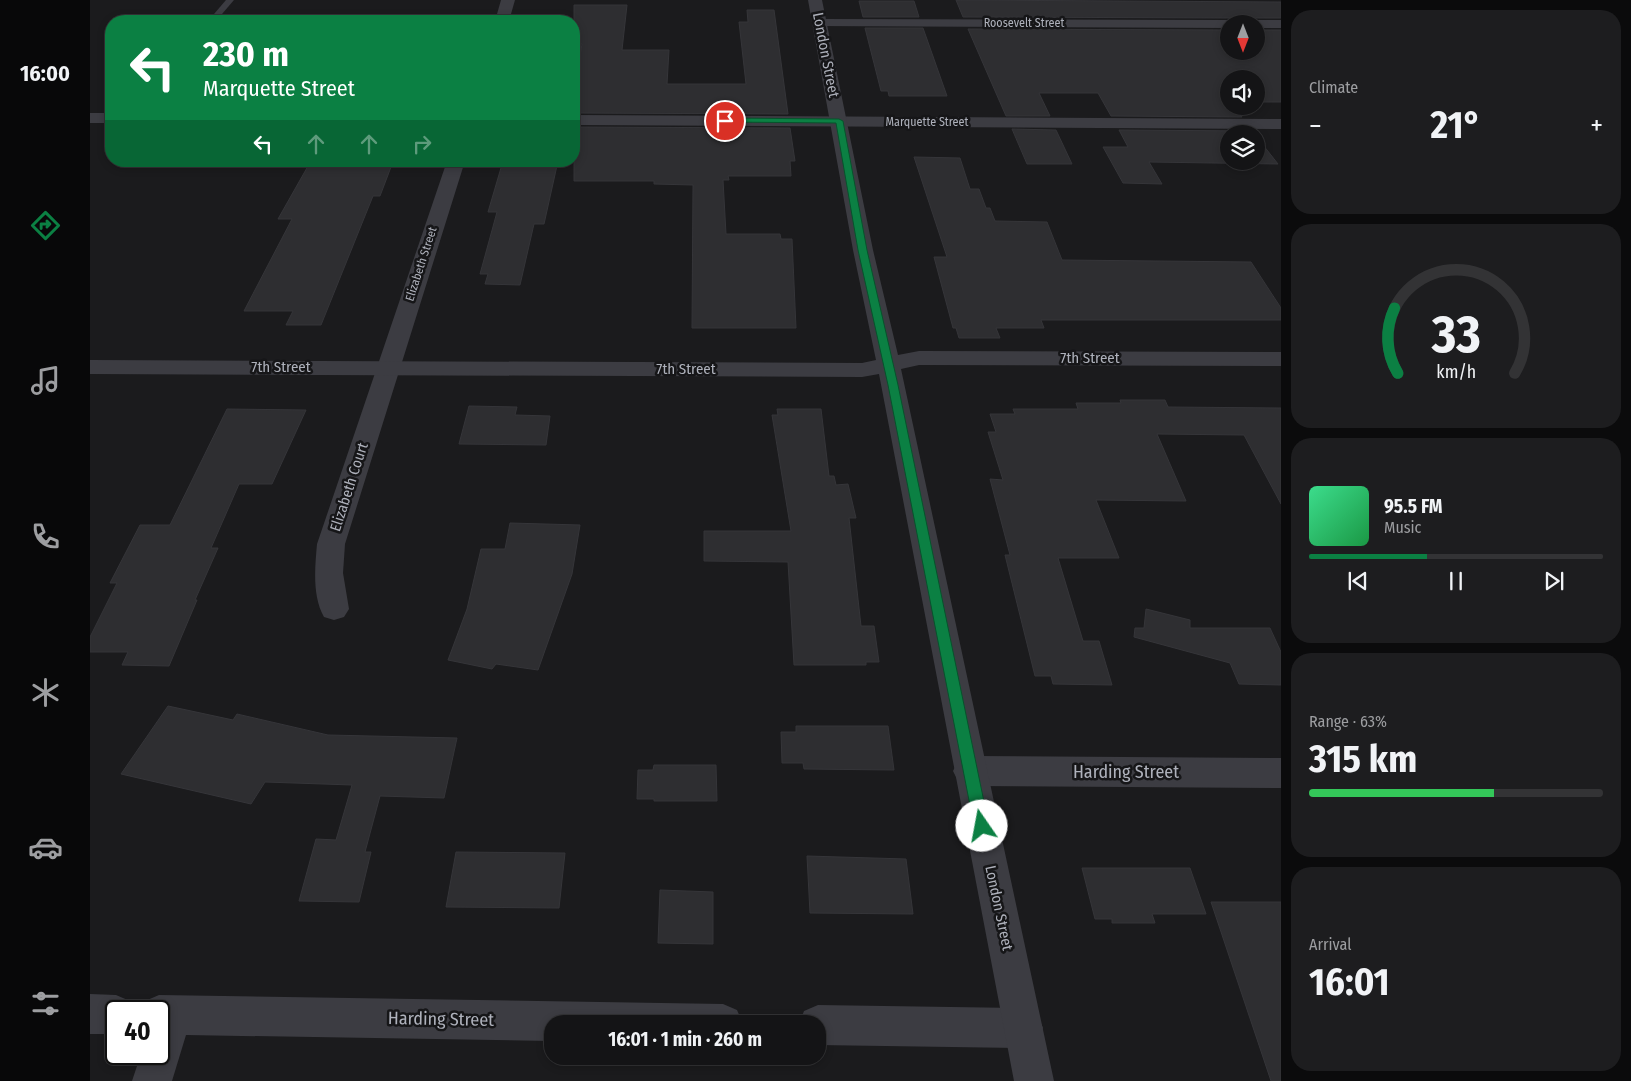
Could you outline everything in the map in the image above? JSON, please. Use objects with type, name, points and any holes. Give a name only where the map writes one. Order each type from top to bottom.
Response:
[{"type":"street","points":[[504,15],[508,0]]},
{"type":"street","name":"Roosevelt Street","points":[[818,11],[1220,24]]},
{"type":"street","name":"London Street","points":[[818,11],[863,250],[889,364],[1034,1081]]},
{"type":"street","points":[[1265,24],[1281,24]]},
{"type":"street","points":[[90,118],[105,118]]},
{"type":"street","name":"Marquette Street","points":[[580,120],[1281,124]]},
{"type":"street","name":"Elizabeth Street","points":[[387,367],[454,167]]},
{"type":"street","name":"7th Street","points":[[90,367],[862,370],[918,358],[1281,359]]},
{"type":"street","name":"Elizabeth Court","points":[[334,609],[329,573],[331,544],[387,367]]},
{"type":"street","name":"Harding Street","points":[[970,771],[1281,773]]},
{"type":"street","points":[[90,1014],[105,1014]]},
{"type":"street","name":"Harding Street","points":[[170,1015],[544,1021]]},
{"type":"street","points":[[826,1025],[1024,1028]]},
{"type":"street","points":[[152,1081],[155,1065]]},
{"type":"lane","points":[[217,15],[230,0]]},
{"type":"building","points":[[956,0],[1281,2],[1281,18],[1265,18],[1265,15],[1220,15],[1220,18],[963,17]]},
{"type":"building","points":[[859,1],[914,1],[919,17],[863,17]]},
{"type":"building","points":[[574,5],[627,5],[622,50],[669,50],[667,84],[746,84],[739,22],[748,22],[747,10],[774,10],[788,114],[580,113],[580,56],[582,44],[580,44],[580,15],[574,15]]},
{"type":"building","points":[[865,28],[923,28],[947,96],[889,96],[888,91],[881,91]]},
{"type":"building","points":[[968,29],[1220,30],[1220,60],[1265,60],[1265,30],[1281,30],[1281,102],[1265,102],[1265,70],[1220,70],[1220,115],[1241,115],[1242,117],[1111,116],[1098,93],[1039,93],[1050,116],[1006,116]]},
{"type":"building","points":[[580,127],[790,128],[795,161],[790,161],[791,176],[728,176],[729,180],[723,180],[726,234],[780,234],[781,239],[792,239],[796,328],[692,328],[693,185],[654,184],[654,181],[574,181],[574,167],[580,167]]},
{"type":"building","points":[[1012,129],[1056,130],[1072,164],[1027,164]]},
{"type":"building","points":[[1119,130],[1220,131],[1220,163],[1149,162],[1162,184],[1123,183],[1103,147],[1128,147]]},
{"type":"building","points":[[1265,147],[1278,164],[1265,164]]},
{"type":"building","points":[[914,157],[960,158],[970,189],[979,189],[986,208],[990,208],[995,221],[1047,222],[1062,260],[1251,262],[1281,308],[1281,320],[1041,320],[1044,328],[996,328],[1000,338],[959,338],[956,328],[953,328],[934,257],[947,257]]},
{"type":"building","points":[[307,167],[391,167],[380,196],[373,196],[321,325],[286,325],[293,311],[244,311],[292,219],[278,219]]},
{"type":"building","points":[[501,167],[557,167],[544,224],[534,224],[520,285],[485,284],[488,274],[480,274],[497,212],[488,212]]},
{"type":"building","points":[[1120,400],[1165,400],[1168,407],[1281,408],[1281,504],[1244,435],[1157,434],[1186,501],[1096,500],[1119,558],[1058,558],[1083,641],[1099,641],[1112,685],[1053,684],[1051,676],[1035,676],[1005,555],[1010,555],[990,479],[1003,480],[988,432],[996,432],[990,414],[1015,414],[1013,409],[1078,409],[1076,403],[1121,403]]},
{"type":"building","points":[[469,406],[517,407],[515,415],[550,416],[546,445],[459,444]]},
{"type":"building","points":[[227,409],[306,410],[272,484],[239,484],[211,548],[218,548],[169,666],[122,665],[128,652],[90,652],[90,637],[117,583],[110,583],[140,525],[170,525]]},
{"type":"building","points":[[777,409],[821,409],[829,476],[834,476],[836,485],[848,484],[856,518],[849,518],[861,626],[874,626],[879,662],[866,662],[866,665],[794,665],[788,562],[704,561],[704,531],[791,531],[772,415],[778,415]]},
{"type":"building","points":[[510,523],[580,525],[572,574],[538,670],[496,664],[492,669],[448,660],[467,609],[481,549],[505,549]]},
{"type":"building","points":[[1146,609],[1190,620],[1190,628],[1270,628],[1281,652],[1281,685],[1239,684],[1230,663],[1134,637],[1135,628],[1144,628]]},
{"type":"building","points":[[168,706],[233,720],[237,714],[328,735],[457,738],[444,798],[380,796],[365,852],[371,852],[359,902],[299,901],[316,839],[336,840],[352,785],[265,782],[251,804],[121,774]]},
{"type":"building","points":[[796,726],[888,726],[894,770],[804,769],[803,763],[782,763],[781,732],[796,732]]},
{"type":"building","points":[[654,765],[716,765],[717,801],[654,801],[654,799],[637,799],[638,770],[653,770]]},
{"type":"building","points":[[456,852],[565,853],[559,908],[446,907]]},
{"type":"building","points":[[807,856],[906,859],[913,914],[810,913]]},
{"type":"building","points":[[1082,868],[1190,868],[1206,914],[1152,914],[1155,923],[1112,923],[1112,919],[1095,919]]},
{"type":"building","points":[[660,890],[713,892],[713,944],[658,943]]},
{"type":"building","points":[[1211,902],[1281,902],[1281,1081],[1271,1081]]},
{"type":"route","points":[[725,121],[839,121],[863,250],[889,364],[982,826]]}]
